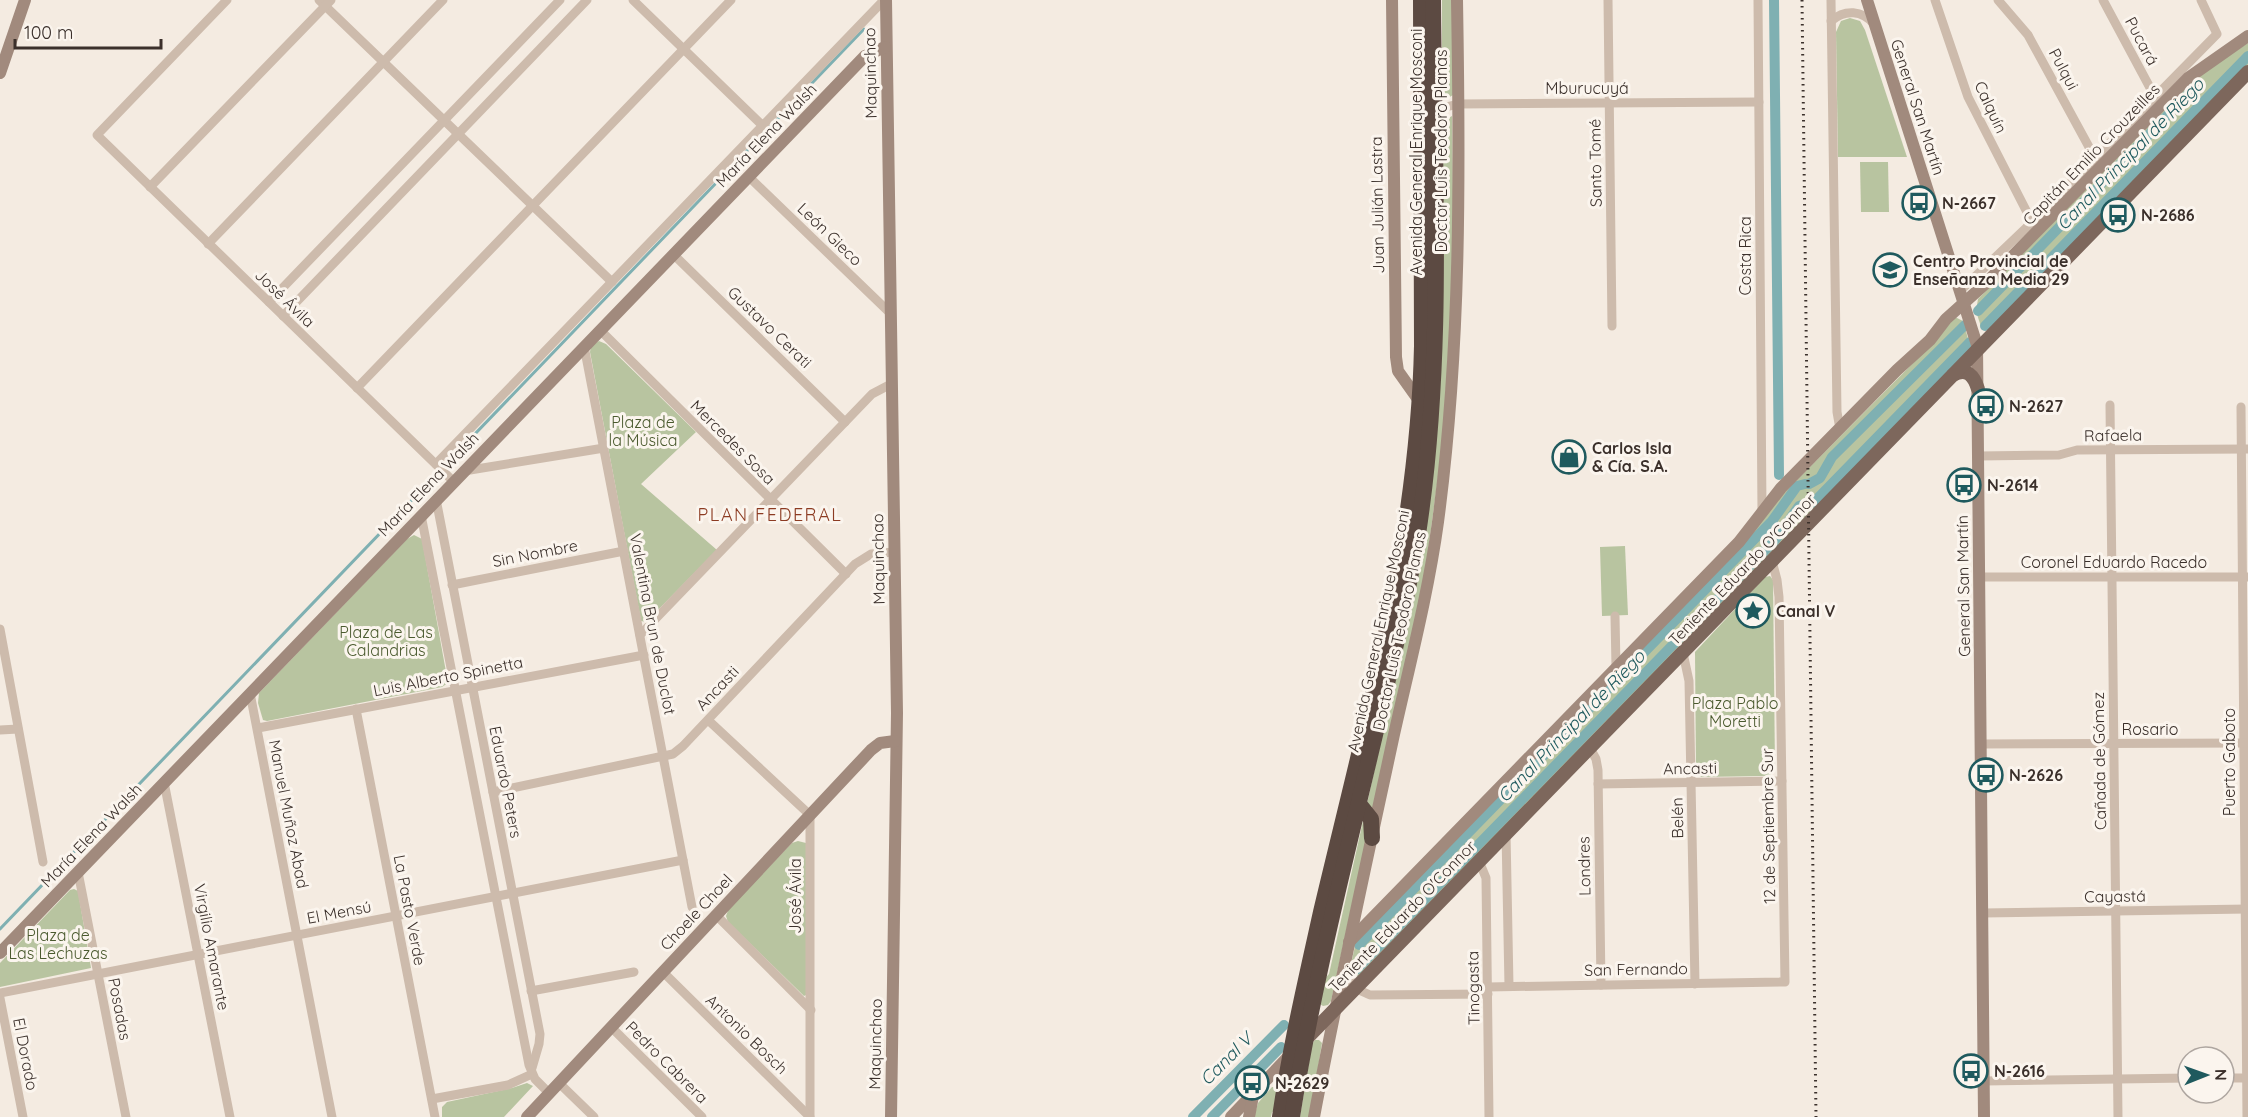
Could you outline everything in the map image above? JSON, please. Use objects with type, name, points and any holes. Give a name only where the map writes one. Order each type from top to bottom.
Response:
[{"type":"highway","name":"Avenida General Enrique Mosconi","points":[[1280,1117],[1290,1056],[1396,586],[1411,492],[1420,402],[1423,314],[1421,0]]},
{"type":"highway","name":"Avenida General Enrique Mosconi","points":[[1292,1117],[1305,1039],[1404,610],[1423,498],[1433,369],[1433,0]]},
{"type":"highway","points":[[1359,804],[1371,819],[1372,838]]},
{"type":"main road","points":[[1953,375],[2248,72]]},
{"type":"main road","points":[[1953,375],[1960,372],[1969,373],[1978,389]]},
{"type":"main road","name":"Teniente Eduardo O'Connor","points":[[1290,1056],[1953,375]]},
{"type":"street","points":[[0,73],[25,0]]},
{"type":"street","name":"José Ávila","points":[[227,0],[97,135],[453,481]]},
{"type":"street","points":[[208,244],[443,0]]},
{"type":"street","points":[[268,302],[560,0]]},
{"type":"street","points":[[283,316],[587,0]]},
{"type":"street","points":[[633,0],[763,126]]},
{"type":"street","points":[[357,388],[731,0]]},
{"type":"street","name":"Maquinchao","points":[[885,0],[897,714],[891,1117]]},
{"type":"street","name":"María Elena Walsh","points":[[436,464],[885,0]]},
{"type":"street","name":"Juan Julián Lastra","points":[[1392,0],[1396,357],[1398,371],[1420,402]]},
{"type":"street","name":"Doctor Luis Teodoro Planas","points":[[1314,1117],[1342,972],[1423,607],[1438,522],[1457,300],[1457,0]]},
{"type":"street","name":"Santo Tomé","points":[[1608,0],[1612,326]]},
{"type":"street","name":"Costa Rica","points":[[1758,0],[1762,512]]},
{"type":"street","points":[[1831,0],[1840,429]]},
{"type":"street","name":"General San Martín","points":[[1867,0],[1975,334],[1978,350],[1984,1117]]},
{"type":"street","name":"Calquín","points":[[1935,0],[1968,97],[2032,222]]},
{"type":"street","name":"Pulqui","points":[[1998,0],[2028,35],[2095,158]]},
{"type":"street","name":"Pucará","points":[[2103,0],[2155,97]]},
{"type":"street","points":[[1962,297],[2032,222],[2217,34],[2200,0]]},
{"type":"street","points":[[150,187],[325,2],[383,62],[612,282]]},
{"type":"street","points":[[1831,21],[1842,14],[1854,12],[1866,15],[1875,26]]},
{"type":"street","name":"Capitán Emilio Crouzeilles","points":[[1962,297],[1985,284],[2188,78],[2248,36]]},
{"type":"street","name":"María Elena Walsh","points":[[0,953],[865,56],[885,47]]},
{"type":"street","name":"Mburucuyá","points":[[1458,104],[1759,102]]},
{"type":"street","points":[[1434,132],[1437,117],[1442,109],[1458,104]]},
{"type":"street","name":"León Gieco","points":[[748,176],[890,313]]},
{"type":"street","name":"Gustavo Cerati","points":[[673,254],[845,422]]},
{"type":"street","name":"Teniente Eduardo O'Connor","points":[[1349,942],[1744,536],[1781,488],[1897,370],[1930,340],[1962,297]]},
{"type":"street","name":"Mercedes Sosa","points":[[600,330],[846,574]]},
{"type":"street","name":"Valentina Brun de Duclot","points":[[584,346],[692,907]]},
{"type":"street","points":[[640,635],[876,390],[891,384]]},
{"type":"street","name":"Cañada de Gómez","points":[[2110,405],[2118,1117]]},
{"type":"street","name":"Puerto Gaboto","points":[[2241,407],[2245,449],[2247,1117]]},
{"type":"street","points":[[463,471],[604,448]]},
{"type":"street","name":"Rafaela","points":[[1979,456],[2053,455],[2077,450],[2245,449]]},
{"type":"street","name":"Eduardo Peters","points":[[436,500],[540,1039],[532,1072]]},
{"type":"street","name":"Eduardo Peters","points":[[421,515],[532,1072]]},
{"type":"street","name":"Sin Nombre","points":[[452,585],[624,551]]},
{"type":"street","name":"Ancasti","points":[[492,792],[663,757],[678,750],[846,574],[866,556],[894,552]]},
{"type":"street","name":"12 de Septiembre Sur","points":[[1772,561],[1779,597],[1785,982]]},
{"type":"street","name":"Coronel Eduardo Racedo","points":[[1980,577],[2245,577]]},
{"type":"street","points":[[1615,616],[1616,667]]},
{"type":"street","points":[[0,629],[43,862]]},
{"type":"street","name":"Belén","points":[[1683,653],[1689,675],[1695,984]]},
{"type":"street","name":"Luis Alberto Spinetta","points":[[258,728],[644,655]]},
{"type":"street","name":"Manuel Muñoz Abad","points":[[250,693],[332,1117]]},
{"type":"street","name":"La Pasto Verde","points":[[356,709],[435,1117]]},
{"type":"street","points":[[708,720],[810,815]]},
{"type":"street","points":[[0,730],[18,729]]},
{"type":"street","name":"Choele Choel","points":[[527,1117],[876,746],[884,741],[895,741]]},
{"type":"street","name":"Rosario","points":[[1981,744],[2246,743]]},
{"type":"street","name":"Londres","points":[[1590,748],[1597,765],[1598,784],[1601,985]]},
{"type":"street","name":"Ancasti","points":[[1598,784],[1782,781]]},
{"type":"street","name":"Virgilio Amarante","points":[[164,782],[230,1117]]},
{"type":"street","name":"José Ávila","points":[[810,815],[810,1117]]},
{"type":"street","points":[[1506,833],[1509,986]]},
{"type":"street","name":"El Mensú","points":[[0,993],[683,860]]},
{"type":"street","name":"Tinogasta","points":[[1479,861],[1486,878],[1489,1117]]},
{"type":"street","name":"Posadas","points":[[78,872],[126,1117]]},
{"type":"street","points":[[1359,898],[1367,909],[1381,908]]},
{"type":"street","name":"Cayastá","points":[[1983,913],[2247,909]]},
{"type":"street","points":[[716,915],[811,1010]]},
{"type":"street","points":[[531,991],[634,972]]},
{"type":"street","name":"Antonio Bosch","points":[[663,972],[810,1117]]},
{"type":"street","points":[[1342,972],[1355,987]]},
{"type":"street","name":"San Fernando","points":[[1355,987],[1363,993],[1374,996],[1488,990],[1509,986],[1785,982]]},
{"type":"street","name":"El Dorado","points":[[0,998],[23,1117]]},
{"type":"street","name":"Pedro Cabrera","points":[[611,1028],[702,1117]]},
{"type":"street","points":[[1305,1039],[1322,1034],[1326,1039],[1327,1048]]},
{"type":"street","name":"Teniente Eduardo O'Connor","points":[[1231,1117],[1290,1056]]},
{"type":"street","points":[[432,1099],[508,1085],[532,1072],[549,1093]]},
{"type":"street","points":[[1984,1081],[2176,1078]]},
{"type":"street","points":[[559,1083],[594,1117]]},
{"type":"street","name":"Teniente Eduardo O'Connor","points":[[1249,1117],[1254,1095]]},
{"type":"green space","points":[[1442,0],[1452,0],[1453,95],[1448,98],[1442,91]]},
{"type":"green space","points":[[1850,18],[1860,21],[1865,30],[1907,157],[1838,157],[1836,32],[1841,21]]},
{"type":"green space","points":[[2248,43],[2248,65],[1991,330],[1982,330],[1976,311],[1978,299],[2195,78]]},
{"type":"green space","points":[[1452,116],[1454,270],[1442,447],[1425,574],[1373,811],[1367,804],[1413,596],[1443,126],[1445,120]]},
{"type":"green space","points":[[1860,162],[1888,162],[1889,212],[1861,212]]},
{"type":"green space","points":[[1955,317],[1963,321],[1971,349],[1358,976],[1354,976],[1350,968],[1356,942],[1742,546],[1779,498],[1937,339]]},
{"type":"green space","name":"Plaza de la Música","points":[[599,341],[606,344],[696,432],[641,484],[717,550],[646,622],[641,621],[590,352],[591,346]]},
{"type":"green space","name":"Plaza de Las Calandrias","points":[[414,535],[422,539],[448,683],[442,687],[263,720],[258,703],[259,693],[407,539]]},
{"type":"green space","points":[[1625,546],[1628,615],[1602,616],[1600,547]]},
{"type":"green space","name":"Plaza Pablo Moretti","points":[[1770,576],[1773,580],[1775,770],[1772,774],[1765,776],[1700,777],[1696,770],[1695,652],[1765,577]]},
{"type":"green space","points":[[1363,821],[1369,826],[1331,1001],[1328,1005],[1323,1006],[1320,1004],[1324,979],[1329,974]]},
{"type":"green space","points":[[798,841],[806,843],[806,995],[804,996],[728,922],[726,916],[729,908],[792,843]]},
{"type":"green space","name":"Plaza de Las Lechuzas","points":[[70,890],[78,891],[91,968],[0,987],[0,963]]},
{"type":"green space","points":[[1315,1040],[1322,1043],[1310,1117],[1300,1117],[1312,1044]]},
{"type":"green space","points":[[527,1083],[533,1086],[504,1117],[442,1117],[442,1107],[447,1102]]},
{"type":"green space","points":[[1272,1087],[1277,1087],[1277,1110],[1272,1112],[1271,1117],[1254,1117],[1258,1103]]},
{"type":"waterway","points":[[1774,0],[1779,475]]},
{"type":"waterway","points":[[448,462],[864,29]]},
{"type":"waterway","name":"Canal Principal de Riego","points":[[1985,326],[2248,56]]},
{"type":"waterway","name":"Canal V","points":[[1978,311],[2198,84]]},
{"type":"waterway","name":"Canal V","points":[[1809,484],[1820,478],[1832,457],[1965,325]]},
{"type":"waterway","name":"Canal Principal de Riego","points":[[1810,504],[1970,342]]},
{"type":"waterway","points":[[0,929],[435,476]]},
{"type":"waterway","name":"Canal V","points":[[1359,945],[1772,521],[1797,486],[1805,484]]},
{"type":"waterway","name":"Canal Principal de Riego","points":[[1356,970],[1776,539],[1799,506],[1805,504]]},
{"type":"waterway","name":"Canal V","points":[[1193,1117],[1284,1025]]},
{"type":"waterway","name":"Canal Principal de Riego","points":[[1212,1117],[1281,1047]]},
{"type":"railway","points":[[1802,0],[1816,1117]]},
{"type":"place","name":"N-2667","points":[[1919,203]]},
{"type":"place","name":"N-2686","points":[[2118,215]]},
{"type":"place","name":"Centro Provincial de Enseñanza Media 29","points":[[1890,270]]},
{"type":"place","name":"N-2627","points":[[1986,406]]},
{"type":"place","name":"Carlos Isla & Cía. S.A.","points":[[1569,457]]},
{"type":"place","name":"N-2614","points":[[1964,485]]},
{"type":"place","name":"Canal V","points":[[1753,611]]},
{"type":"place","name":"N-2626","points":[[1986,775]]},
{"type":"place","name":"N-2616","points":[[1971,1071]]},
{"type":"place","name":"N-2629","points":[[1252,1083]]},
{"type":"district","name":"PLAN FEDERAL","points":[[770,514]]}]
